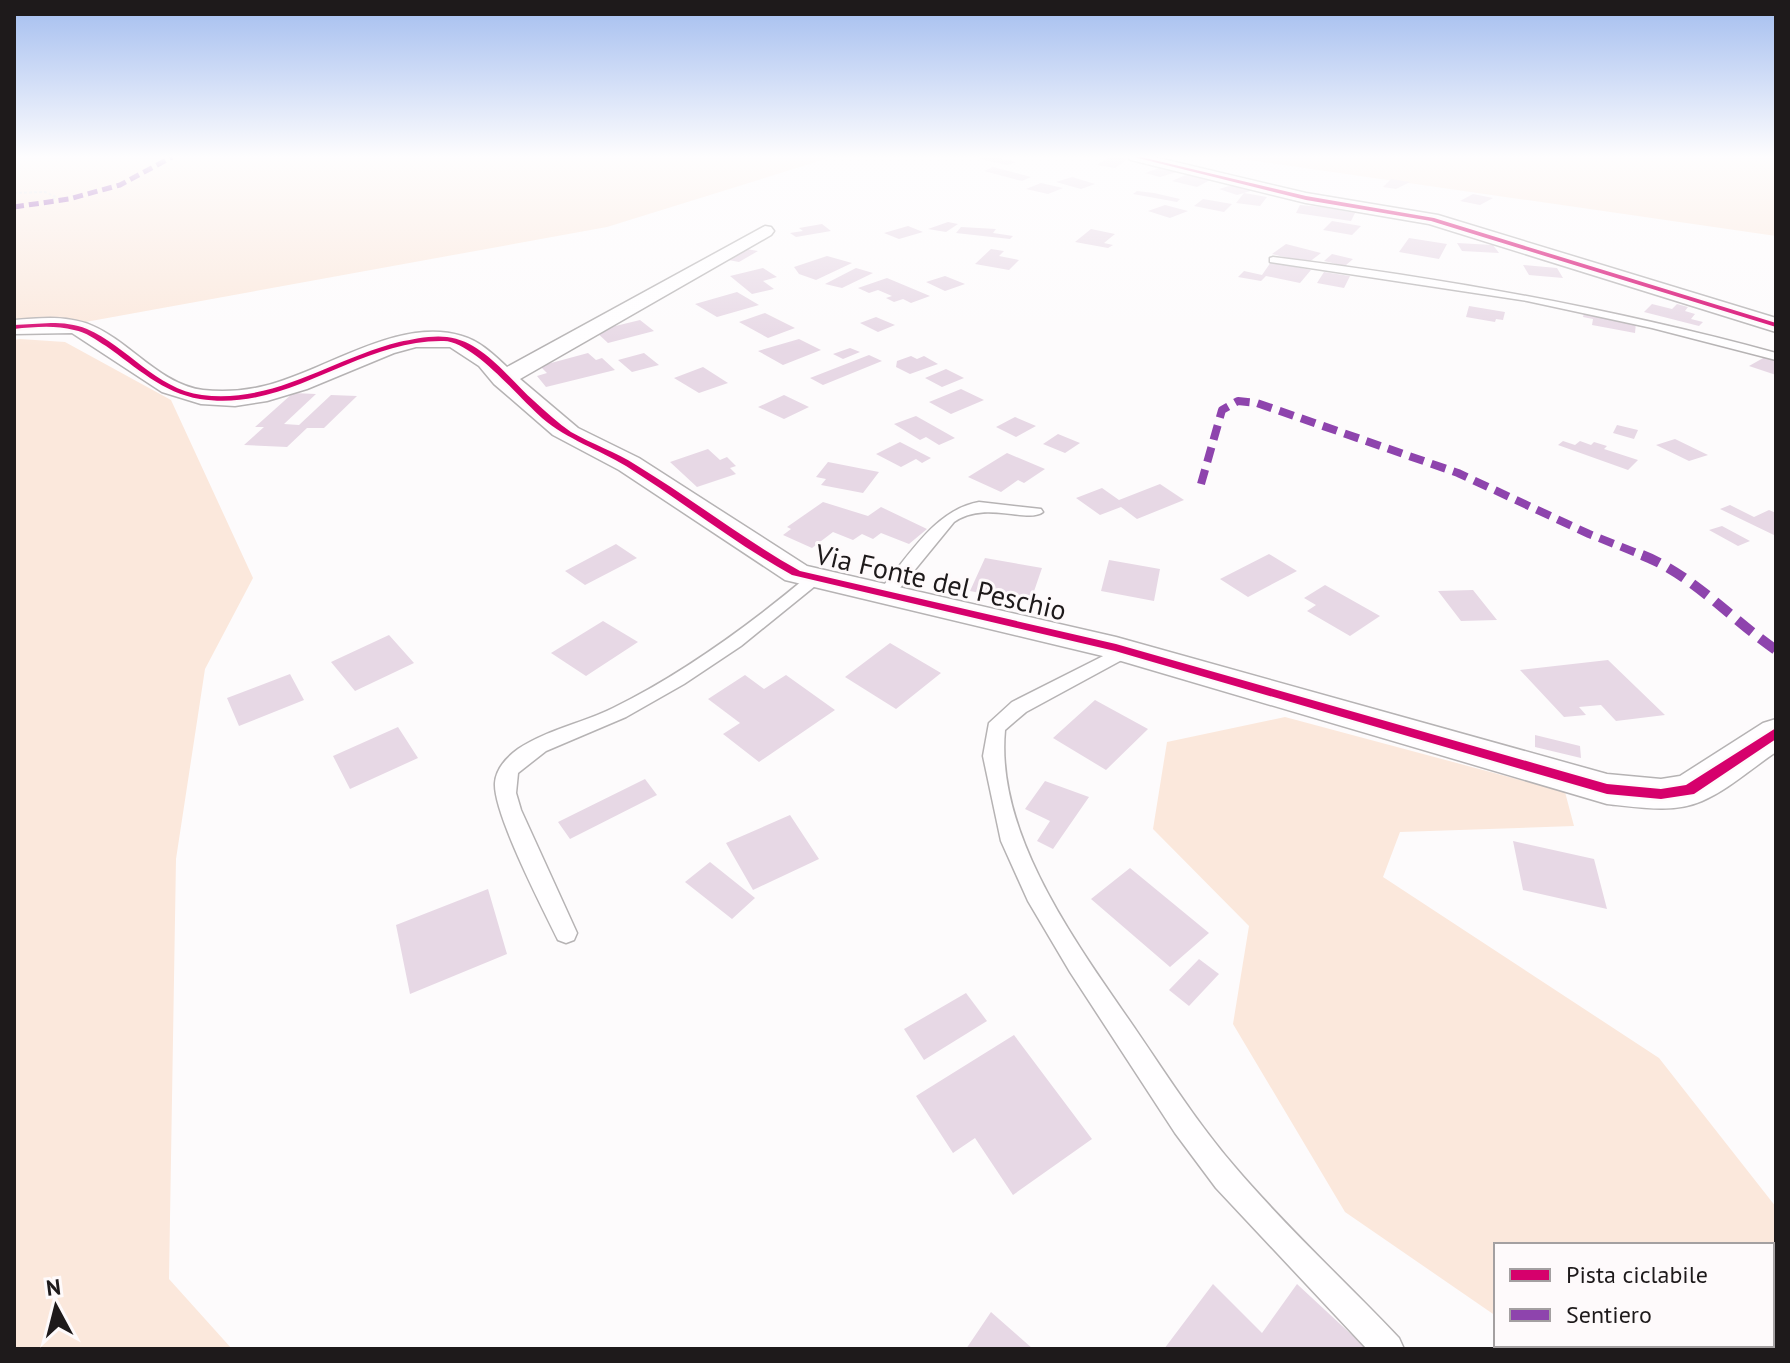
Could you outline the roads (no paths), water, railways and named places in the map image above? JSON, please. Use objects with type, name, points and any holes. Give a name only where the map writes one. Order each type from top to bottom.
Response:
[{"type":"street","points":[[1437,221],[1776,325]]},
{"type":"street","points":[[503,379],[765,231]]},
{"type":"street","name":"Via Fonte del Peschio","points":[[14,327],[51,326],[83,330],[176,389],[208,398],[278,392],[397,345],[424,340],[461,342],[561,429],[628,464],[777,563],[814,579],[1125,651],[1571,779],[1632,793],[1661,794],[1689,790],[1776,733]]},
{"type":"lane","points":[[1273,260],[1415,279],[1631,317],[1776,357]]},
{"type":"lane","points":[[885,595],[960,510],[989,506],[1036,512]]},
{"type":"lane","points":[[566,933],[511,809],[504,787],[510,768],[530,752],[616,714],[668,686],[772,615],[814,579]]},
{"type":"lane","points":[[1125,651],[1019,707],[996,728],[993,756],[1012,841],[1036,894],[1070,952],[1184,1124],[1226,1178],[1388,1349]]}]
